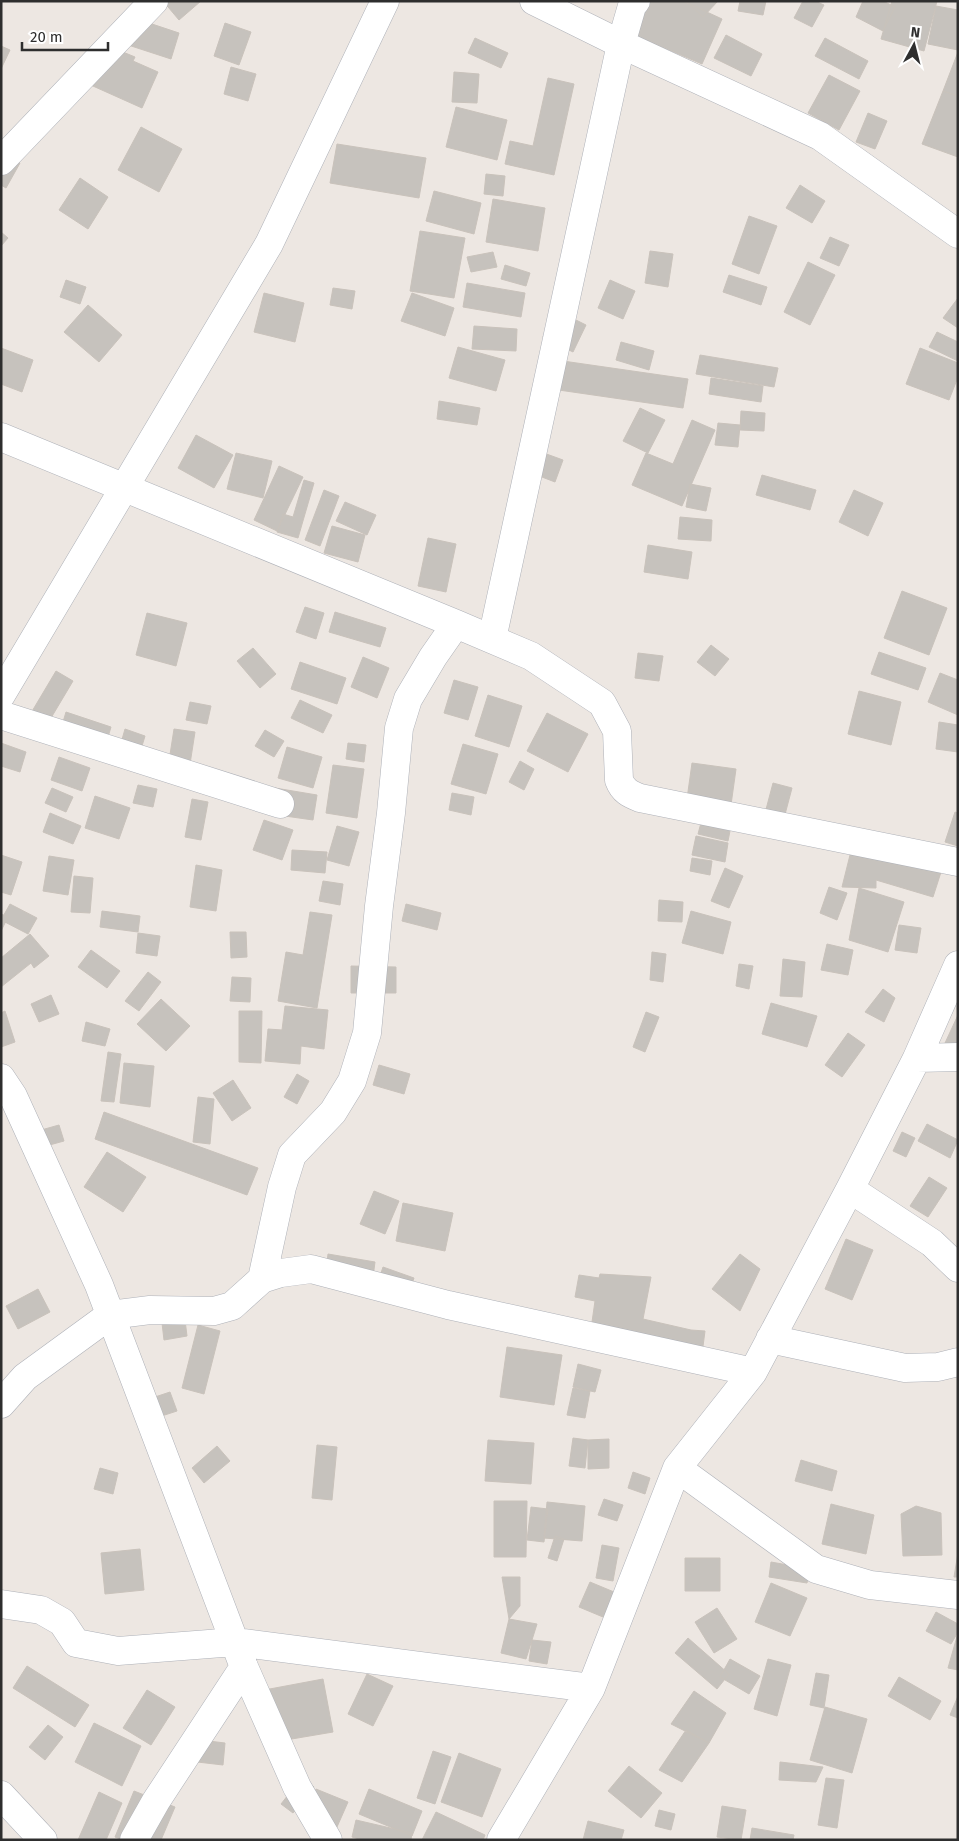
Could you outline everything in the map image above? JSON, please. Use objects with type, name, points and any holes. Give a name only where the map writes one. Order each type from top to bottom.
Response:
[{"type":"street","points":[[1,161],[154,1]]},
{"type":"street","points":[[1,694],[269,244],[385,1]]},
{"type":"street","points":[[534,1],[621,44],[820,136],[957,233]]},
{"type":"street","points":[[492,639],[621,44],[632,6],[636,1]]},
{"type":"street","points":[[1,437],[531,656],[602,703],[617,731],[619,780],[628,792],[640,798],[958,862]]},
{"type":"street","points":[[262,1279],[282,1187],[292,1155],[333,1112],[352,1081],[367,1033],[399,728],[408,699],[432,657],[456,624]]},
{"type":"street","points":[[1,715],[280,804]]},
{"type":"street","points":[[501,1840],[591,1688],[676,1468],[753,1372],[917,1058],[958,965]]},
{"type":"street","points":[[917,1058],[958,1057]]},
{"type":"street","points":[[1,1078],[13,1096],[99,1285],[239,1654],[297,1787],[328,1840]]},
{"type":"street","points":[[850,1189],[932,1243],[958,1268]]},
{"type":"street","points":[[1,1404],[24,1377],[110,1315],[150,1310],[180,1312],[214,1311],[232,1306],[262,1279],[280,1273],[311,1269],[448,1305],[753,1372]]},
{"type":"street","points":[[770,1339],[905,1368],[938,1368],[958,1362]]},
{"type":"street","points":[[676,1468],[816,1569],[870,1585],[958,1595]]},
{"type":"street","points":[[1,1604],[42,1610],[62,1622],[76,1642],[110,1649],[239,1654],[591,1688]]},
{"type":"street","points":[[134,1840],[239,1654]]},
{"type":"street","points":[[1,1795],[43,1840]]},
{"type":"building","points":[[163,1],[201,1],[179,20]]},
{"type":"building","points":[[646,1],[683,1],[722,19],[702,64],[632,34]]},
{"type":"building","points":[[686,1],[718,1],[703,17]]},
{"type":"building","points":[[740,1],[766,1],[763,15],[738,11]]},
{"type":"building","points":[[803,1],[815,1],[824,5],[812,27],[794,18]]},
{"type":"building","points":[[863,1],[883,1],[895,7],[883,31],[856,17]]},
{"type":"building","points":[[892,1],[937,1],[924,51],[881,39]]},
{"type":"building","points":[[936,6],[958,10],[958,50],[928,44]]},
{"type":"building","points":[[128,16],[179,33],[171,59],[119,42]]},
{"type":"building","points":[[225,23],[251,32],[239,65],[214,56]]},
{"type":"building","points":[[726,35],[762,54],[751,76],[714,58]]},
{"type":"building","points":[[475,38],[508,53],[501,68],[468,53]]},
{"type":"building","points":[[825,38],[868,61],[859,79],[815,56]]},
{"type":"building","points":[[101,43],[135,57],[133,61],[158,72],[142,108],[84,82]]},
{"type":"building","points":[[1,46],[10,50],[1,69]]},
{"type":"building","points":[[958,52],[958,96],[943,91]]},
{"type":"building","points":[[231,67],[256,74],[248,101],[224,94]]},
{"type":"building","points":[[454,72],[479,74],[477,103],[452,102]]},
{"type":"building","points":[[829,75],[860,91],[839,130],[808,113]]},
{"type":"building","points":[[548,78],[574,84],[554,175],[505,164],[510,141],[533,146]]},
{"type":"building","points":[[943,91],[958,96],[958,157],[922,144]]},
{"type":"building","points":[[456,107],[507,120],[497,160],[446,147]]},
{"type":"building","points":[[868,113],[887,121],[875,149],[856,142]]},
{"type":"building","points":[[141,127],[182,149],[159,192],[118,170]]},
{"type":"building","points":[[337,144],[426,158],[419,198],[330,183]]},
{"type":"building","points":[[1,153],[20,163],[6,188],[1,185]]},
{"type":"building","points":[[486,174],[505,176],[503,196],[484,194]]},
{"type":"building","points":[[80,178],[108,197],[88,229],[59,210]]},
{"type":"building","points":[[800,185],[825,201],[812,223],[786,208]]},
{"type":"building","points":[[434,191],[481,203],[474,234],[426,221]]},
{"type":"building","points":[[493,199],[545,208],[538,251],[486,242]]},
{"type":"building","points":[[749,216],[777,226],[759,274],[732,264]]},
{"type":"building","points":[[420,231],[465,238],[454,298],[410,291]]},
{"type":"building","points":[[1,232],[8,238],[1,246]]},
{"type":"building","points":[[830,237],[849,245],[839,266],[820,258]]},
{"type":"building","points":[[650,251],[673,254],[668,287],[645,283]]},
{"type":"building","points":[[493,252],[497,267],[471,272],[467,257]]},
{"type":"building","points":[[808,262],[835,275],[810,325],[784,312]]},
{"type":"building","points":[[505,265],[530,273],[526,286],[501,279]]},
{"type":"building","points":[[729,275],[767,287],[761,305],[723,292]]},
{"type":"building","points":[[66,280],[86,287],[80,304],[60,297]]},
{"type":"building","points":[[610,280],[635,291],[623,319],[598,308]]},
{"type":"building","points":[[467,283],[525,293],[521,317],[463,307]]},
{"type":"building","points":[[333,288],[355,291],[352,309],[330,305]]},
{"type":"building","points":[[264,293],[304,303],[295,342],[254,332]]},
{"type":"building","points":[[412,293],[454,308],[445,336],[401,321]]},
{"type":"building","points":[[958,298],[958,328],[943,318]]},
{"type":"building","points":[[88,305],[122,335],[99,362],[64,332]]},
{"type":"building","points":[[556,310],[586,325],[573,352],[543,337]]},
{"type":"building","points":[[474,326],[517,329],[516,351],[472,349]]},
{"type":"building","points":[[937,332],[958,342],[958,361],[929,347]]},
{"type":"building","points":[[621,342],[654,351],[649,370],[616,360]]},
{"type":"building","points":[[458,347],[505,360],[496,391],[449,378]]},
{"type":"building","points":[[1,348],[33,360],[22,392],[1,384]]},
{"type":"building","points":[[920,348],[958,363],[958,377],[949,400],[906,384]]},
{"type":"building","points":[[700,355],[778,368],[774,387],[696,374]]},
{"type":"building","points":[[542,358],[688,379],[683,408],[538,387]]},
{"type":"building","points":[[711,378],[763,386],[761,402],[709,394]]},
{"type":"building","points":[[439,401],[480,408],[477,425],[437,419]]},
{"type":"building","points":[[640,408],[665,420],[648,453],[623,441]]},
{"type":"building","points":[[741,411],[765,413],[764,431],[740,430]]},
{"type":"building","points":[[692,420],[715,430],[682,506],[632,485],[646,453],[673,464]]},
{"type":"building","points":[[718,423],[740,425],[738,447],[715,445]]},
{"type":"building","points":[[196,435],[233,455],[214,488],[178,468]]},
{"type":"building","points":[[530,448],[563,460],[555,482],[521,469]]},
{"type":"building","points":[[236,453],[272,461],[263,498],[227,489]]},
{"type":"building","points":[[279,466],[303,477],[277,531],[254,520]]},
{"type":"building","points":[[762,475],[816,490],[810,510],[756,495]]},
{"type":"building","points":[[304,480],[314,483],[298,538],[277,532],[283,514],[293,517]]},
{"type":"building","points":[[690,484],[711,488],[706,511],[686,507]]},
{"type":"building","points":[[324,490],[339,496],[320,546],[305,540]]},
{"type":"building","points":[[854,490],[883,503],[868,536],[839,522]]},
{"type":"building","points":[[345,502],[376,515],[367,535],[336,521]]},
{"type":"building","points":[[680,517],[712,520],[711,541],[678,539]]},
{"type":"building","points":[[332,526],[365,535],[358,562],[324,553]]},
{"type":"building","points":[[428,538],[456,544],[446,592],[418,586]]},
{"type":"building","points":[[648,545],[692,552],[688,579],[644,572]]},
{"type":"building","points":[[902,591],[947,608],[929,655],[884,638]]},
{"type":"building","points":[[305,607],[324,613],[316,639],[296,632]]},
{"type":"building","points":[[335,612],[386,628],[380,647],[329,632]]},
{"type":"building","points":[[147,613],[187,623],[176,666],[136,655]]},
{"type":"building","points":[[711,645],[729,659],[715,676],[697,662]]},
{"type":"building","points":[[253,648],[276,674],[260,688],[237,661]]},
{"type":"building","points":[[879,652],[926,668],[918,690],[871,674]]},
{"type":"building","points":[[638,653],[663,656],[659,681],[635,678]]},
{"type":"building","points":[[363,657],[389,668],[377,698],[351,687]]},
{"type":"building","points":[[300,662],[346,678],[337,704],[291,689]]},
{"type":"building","points":[[56,671],[73,681],[48,723],[31,713]]},
{"type":"building","points":[[940,673],[958,680],[958,715],[928,702]]},
{"type":"building","points":[[454,680],[478,687],[468,720],[444,713]]},
{"type":"building","points":[[859,691],[901,702],[891,745],[848,734]]},
{"type":"building","points":[[488,695],[522,706],[509,747],[475,736]]},
{"type":"building","points":[[300,700],[332,715],[323,733],[291,718]]},
{"type":"building","points":[[190,702],[211,706],[207,724],[186,720]]},
{"type":"building","points":[[66,712],[111,727],[105,747],[60,732]]},
{"type":"building","points":[[547,713],[588,734],[568,772],[527,751]]},
{"type":"building","points":[[939,722],[958,725],[958,752],[936,749]]},
{"type":"building","points":[[125,729],[145,736],[139,756],[119,750]]},
{"type":"building","points":[[174,729],[195,732],[190,764],[169,761]]},
{"type":"building","points":[[265,730],[284,741],[274,757],[255,746]]},
{"type":"building","points":[[1,743],[26,752],[20,772],[1,766]]},
{"type":"building","points":[[348,743],[366,745],[364,762],[346,759]]},
{"type":"building","points":[[463,744],[498,754],[486,794],[451,784]]},
{"type":"building","points":[[287,747],[322,757],[313,788],[278,778]]},
{"type":"building","points":[[59,757],[90,768],[82,791],[51,780]]},
{"type":"building","points":[[520,761],[534,769],[524,790],[509,782]]},
{"type":"building","points":[[692,763],[736,769],[730,812],[686,806]]},
{"type":"building","points":[[333,765],[364,769],[357,818],[326,813]]},
{"type":"building","points":[[773,783],[792,788],[783,822],[764,817]]},
{"type":"building","points":[[138,785],[157,789],[153,807],[133,803]]},
{"type":"building","points":[[52,788],[73,797],[66,812],[45,803]]},
{"type":"building","points":[[275,788],[317,795],[313,820],[271,814]]},
{"type":"building","points":[[452,793],[474,797],[471,815],[449,810]]},
{"type":"building","points":[[95,796],[130,808],[119,839],[85,828]]},
{"type":"building","points":[[192,799],[208,802],[201,840],[185,837]]},
{"type":"building","points":[[955,812],[958,813],[958,846],[945,842]]},
{"type":"building","points":[[50,813],[81,826],[73,844],[43,832]]},
{"type":"building","points":[[702,819],[731,826],[728,841],[698,834]]},
{"type":"building","points":[[264,820],[293,830],[282,860],[253,850]]},
{"type":"building","points":[[337,826],[359,832],[349,866],[327,860]]},
{"type":"building","points":[[696,836],[728,843],[725,862],[692,855]]},
{"type":"building","points":[[292,850],[327,852],[325,873],[291,870]]},
{"type":"building","points":[[851,851],[942,869],[933,897],[876,880],[876,888],[842,887]]},
{"type":"building","points":[[1,855],[22,862],[11,895],[1,892]]},
{"type":"building","points":[[49,856],[74,860],[68,895],[43,891]]},
{"type":"building","points":[[692,858],[712,861],[710,875],[690,871]]},
{"type":"building","points":[[196,865],[222,870],[216,911],[190,907]]},
{"type":"building","points":[[725,868],[743,876],[729,908],[711,901]]},
{"type":"building","points":[[74,876],[93,878],[90,913],[71,912]]},
{"type":"building","points":[[323,881],[343,884],[340,905],[319,901]]},
{"type":"building","points":[[829,887],[847,893],[837,920],[820,913]]},
{"type":"building","points":[[859,888],[904,902],[888,952],[849,940]]},
{"type":"building","points":[[659,900],[683,902],[682,922],[658,921]]},
{"type":"building","points":[[10,904],[37,918],[28,934],[1,920]]},
{"type":"building","points":[[406,904],[441,913],[437,930],[402,921]]},
{"type":"building","points":[[102,911],[140,916],[138,932],[100,927]]},
{"type":"building","points":[[691,911],[731,922],[723,954],[682,943]]},
{"type":"building","points":[[310,912],[332,915],[317,1008],[278,1001],[286,952],[303,955]]},
{"type":"building","points":[[1,914],[8,917],[1,931]]},
{"type":"building","points":[[899,925],[921,928],[917,953],[895,950]]},
{"type":"building","points":[[230,932],[246,932],[247,957],[231,958]]},
{"type":"building","points":[[138,933],[160,936],[157,956],[136,953]]},
{"type":"building","points":[[30,934],[49,956],[34,968],[31,963],[1,987],[1,958]]},
{"type":"building","points":[[827,944],[853,950],[848,975],[821,970]]},
{"type":"building","points":[[91,950],[120,971],[107,988],[78,967]]},
{"type":"building","points":[[652,952],[666,954],[663,982],[650,980]]},
{"type":"building","points":[[783,959],[805,962],[802,997],[780,996]]},
{"type":"building","points":[[739,964],[753,966],[749,989],[736,986]]},
{"type":"building","points":[[351,966],[396,967],[396,993],[351,993]]},
{"type":"building","points":[[148,972],[161,982],[139,1011],[125,1001]]},
{"type":"building","points":[[232,977],[251,978],[250,1002],[230,1001]]},
{"type":"building","points":[[883,989],[895,998],[884,1022],[865,1012]]},
{"type":"building","points":[[51,995],[59,1014],[39,1022],[31,1004]]},
{"type":"building","points":[[161,999],[190,1026],[166,1051],[137,1024]]},
{"type":"building","points":[[771,1003],[817,1016],[807,1047],[762,1034]]},
{"type":"building","points":[[285,1006],[328,1010],[324,1049],[301,1046],[300,1064],[265,1061],[268,1029],[282,1030]]},
{"type":"building","points":[[5,1011],[15,1042],[1,1047],[1,1013]]},
{"type":"building","points":[[239,1011],[262,1011],[261,1063],[239,1062]]},
{"type":"building","points":[[646,1012],[659,1017],[645,1052],[633,1047]]},
{"type":"building","points":[[958,1015],[958,1049],[945,1043]]},
{"type":"building","points":[[86,1022],[110,1029],[105,1046],[82,1041]]},
{"type":"building","points":[[848,1033],[865,1045],[842,1077],[825,1065]]},
{"type":"building","points":[[108,1052],[121,1054],[114,1102],[101,1101]]},
{"type":"building","points":[[124,1063],[154,1066],[150,1107],[120,1103]]},
{"type":"building","points":[[379,1065],[410,1074],[404,1094],[373,1085]]},
{"type":"building","points":[[297,1074],[309,1081],[297,1104],[284,1097]]},
{"type":"building","points":[[233,1080],[251,1108],[232,1121],[213,1093]]},
{"type":"building","points":[[198,1097],[214,1099],[210,1144],[193,1142]]},
{"type":"building","points":[[104,1112],[258,1168],[247,1195],[95,1139]]},
{"type":"building","points":[[927,1124],[958,1140],[950,1158],[918,1141]]},
{"type":"building","points":[[59,1125],[64,1141],[24,1152],[20,1136]]},
{"type":"building","points":[[902,1132],[915,1138],[906,1157],[893,1151]]},
{"type":"building","points":[[107,1152],[146,1177],[123,1212],[84,1187]]},
{"type":"building","points":[[929,1177],[947,1188],[928,1217],[910,1206]]},
{"type":"building","points":[[374,1191],[399,1201],[385,1234],[360,1224]]},
{"type":"building","points":[[403,1203],[453,1213],[445,1251],[396,1241]]},
{"type":"building","points":[[846,1239],[873,1250],[852,1300],[825,1289]]},
{"type":"building","points":[[328,1254],[375,1262],[372,1285],[325,1278]]},
{"type":"building","points":[[740,1254],[760,1269],[740,1311],[712,1289]]},
{"type":"building","points":[[383,1267],[414,1278],[408,1296],[377,1285]]},
{"type":"building","points":[[600,1274],[651,1277],[643,1319],[691,1330],[705,1331],[702,1354],[591,1329],[595,1301],[575,1297],[579,1275],[599,1278]]},
{"type":"building","points":[[38,1289],[50,1312],[18,1329],[6,1306]]},
{"type":"building","points":[[185,1320],[187,1336],[164,1340],[162,1323]]},
{"type":"building","points":[[198,1325],[220,1331],[204,1394],[182,1388]]},
{"type":"building","points":[[507,1347],[562,1355],[554,1405],[500,1397]]},
{"type":"building","points":[[578,1364],[601,1370],[595,1392],[573,1387]]},
{"type":"building","points":[[573,1388],[590,1391],[585,1418],[567,1415]]},
{"type":"building","points":[[170,1392],[177,1411],[140,1423],[134,1404]]},
{"type":"building","points":[[573,1438],[588,1440],[585,1468],[569,1466]]},
{"type":"building","points":[[609,1439],[609,1468],[588,1469],[588,1440]]},
{"type":"building","points":[[488,1440],[534,1443],[531,1484],[485,1481]]},
{"type":"building","points":[[317,1445],[337,1447],[332,1500],[312,1498]]},
{"type":"building","points":[[217,1446],[230,1461],[204,1483],[192,1468]]},
{"type":"building","points":[[801,1460],[837,1471],[832,1491],[795,1481]]},
{"type":"building","points":[[100,1468],[118,1473],[113,1494],[94,1489]]},
{"type":"building","points":[[633,1472],[650,1478],[645,1494],[628,1488]]},
{"type":"building","points":[[604,1499],[623,1505],[617,1521],[598,1515]]},
{"type":"building","points":[[494,1501],[527,1501],[526,1557],[494,1557]]},
{"type":"building","points":[[547,1502],[585,1506],[582,1541],[544,1538]]},
{"type":"building","points":[[831,1504],[874,1515],[866,1554],[822,1544]]},
{"type":"building","points":[[916,1506],[941,1513],[942,1555],[903,1556],[901,1514]]},
{"type":"building","points":[[531,1507],[548,1509],[544,1542],[527,1540]]},
{"type":"building","points":[[555,1536],[564,1539],[557,1561],[548,1558]]},
{"type":"building","points":[[602,1545],[619,1548],[613,1581],[596,1578]]},
{"type":"building","points":[[140,1549],[144,1590],[105,1594],[101,1553]]},
{"type":"building","points":[[958,1553],[958,1577],[954,1577]]},
{"type":"building","points":[[685,1558],[720,1558],[720,1591],[685,1591]]},
{"type":"building","points":[[771,1562],[810,1569],[807,1583],[769,1577]]},
{"type":"building","points":[[502,1577],[520,1577],[520,1606],[509,1619]]},
{"type":"building","points":[[590,1582],[614,1592],[603,1617],[579,1607]]},
{"type":"building","points":[[771,1583],[807,1598],[790,1636],[755,1622]]},
{"type":"building","points":[[717,1608],[737,1639],[714,1653],[695,1622]]},
{"type":"building","points":[[936,1612],[958,1624],[958,1632],[951,1644],[926,1631]]},
{"type":"building","points":[[509,1619],[537,1624],[526,1659],[501,1653]]},
{"type":"building","points":[[958,1633],[958,1670],[948,1668]]},
{"type":"building","points":[[688,1638],[729,1674],[717,1689],[675,1653]]},
{"type":"building","points":[[532,1640],[551,1642],[547,1664],[529,1661]]},
{"type":"building","points":[[730,1659],[760,1676],[749,1694],[720,1677]]},
{"type":"building","points":[[768,1659],[791,1665],[777,1716],[754,1709]]},
{"type":"building","points":[[27,1666],[89,1705],[75,1727],[13,1688]]},
{"type":"building","points":[[816,1673],[829,1675],[824,1708],[810,1705]]},
{"type":"building","points":[[367,1674],[393,1686],[373,1726],[348,1714]]},
{"type":"building","points":[[899,1677],[941,1701],[930,1720],[888,1696]]},
{"type":"building","points":[[323,1679],[333,1732],[268,1743],[259,1691]]},
{"type":"building","points":[[147,1690],[175,1707],[151,1745],[123,1728]]},
{"type":"building","points":[[694,1691],[726,1713],[709,1743],[671,1724]]},
{"type":"building","points":[[958,1696],[958,1718],[950,1715]]},
{"type":"building","points":[[825,1707],[867,1719],[852,1773],[810,1760]]},
{"type":"building","points":[[94,1723],[141,1746],[122,1786],[75,1762]]},
{"type":"building","points":[[48,1725],[63,1737],[45,1760],[29,1747]]},
{"type":"building","points":[[686,1730],[709,1743],[682,1782],[659,1770]]},
{"type":"building","points":[[192,1739],[225,1743],[223,1765],[189,1761]]},
{"type":"building","points":[[433,1751],[451,1757],[435,1804],[417,1798]]},
{"type":"building","points":[[459,1753],[501,1769],[482,1817],[441,1802]]},
{"type":"building","points":[[780,1762],[823,1767],[816,1782],[779,1780]]},
{"type":"building","points":[[629,1766],[662,1793],[641,1818],[608,1791]]},
{"type":"building","points":[[302,1777],[314,1787],[293,1813],[281,1804]]},
{"type":"building","points":[[826,1778],[844,1780],[837,1828],[818,1825]]},
{"type":"building","points":[[316,1789],[348,1802],[333,1836],[301,1822]]},
{"type":"building","points":[[369,1789],[422,1811],[412,1836],[359,1814]]},
{"type":"building","points":[[134,1791],[175,1807],[161,1840],[123,1840],[115,1837]]},
{"type":"building","points":[[99,1792],[122,1803],[106,1840],[78,1840]]},
{"type":"building","points":[[722,1806],[746,1810],[741,1840],[717,1837]]},
{"type":"building","points":[[659,1810],[675,1814],[671,1830],[655,1826]]},
{"type":"building","points":[[436,1812],[485,1835],[483,1840],[422,1840]]},
{"type":"building","points":[[356,1820],[412,1833],[411,1840],[363,1840],[352,1837]]},
{"type":"building","points":[[588,1821],[624,1830],[621,1840],[583,1840]]},
{"type":"building","points":[[752,1828],[794,1835],[793,1840],[750,1840]]}]
